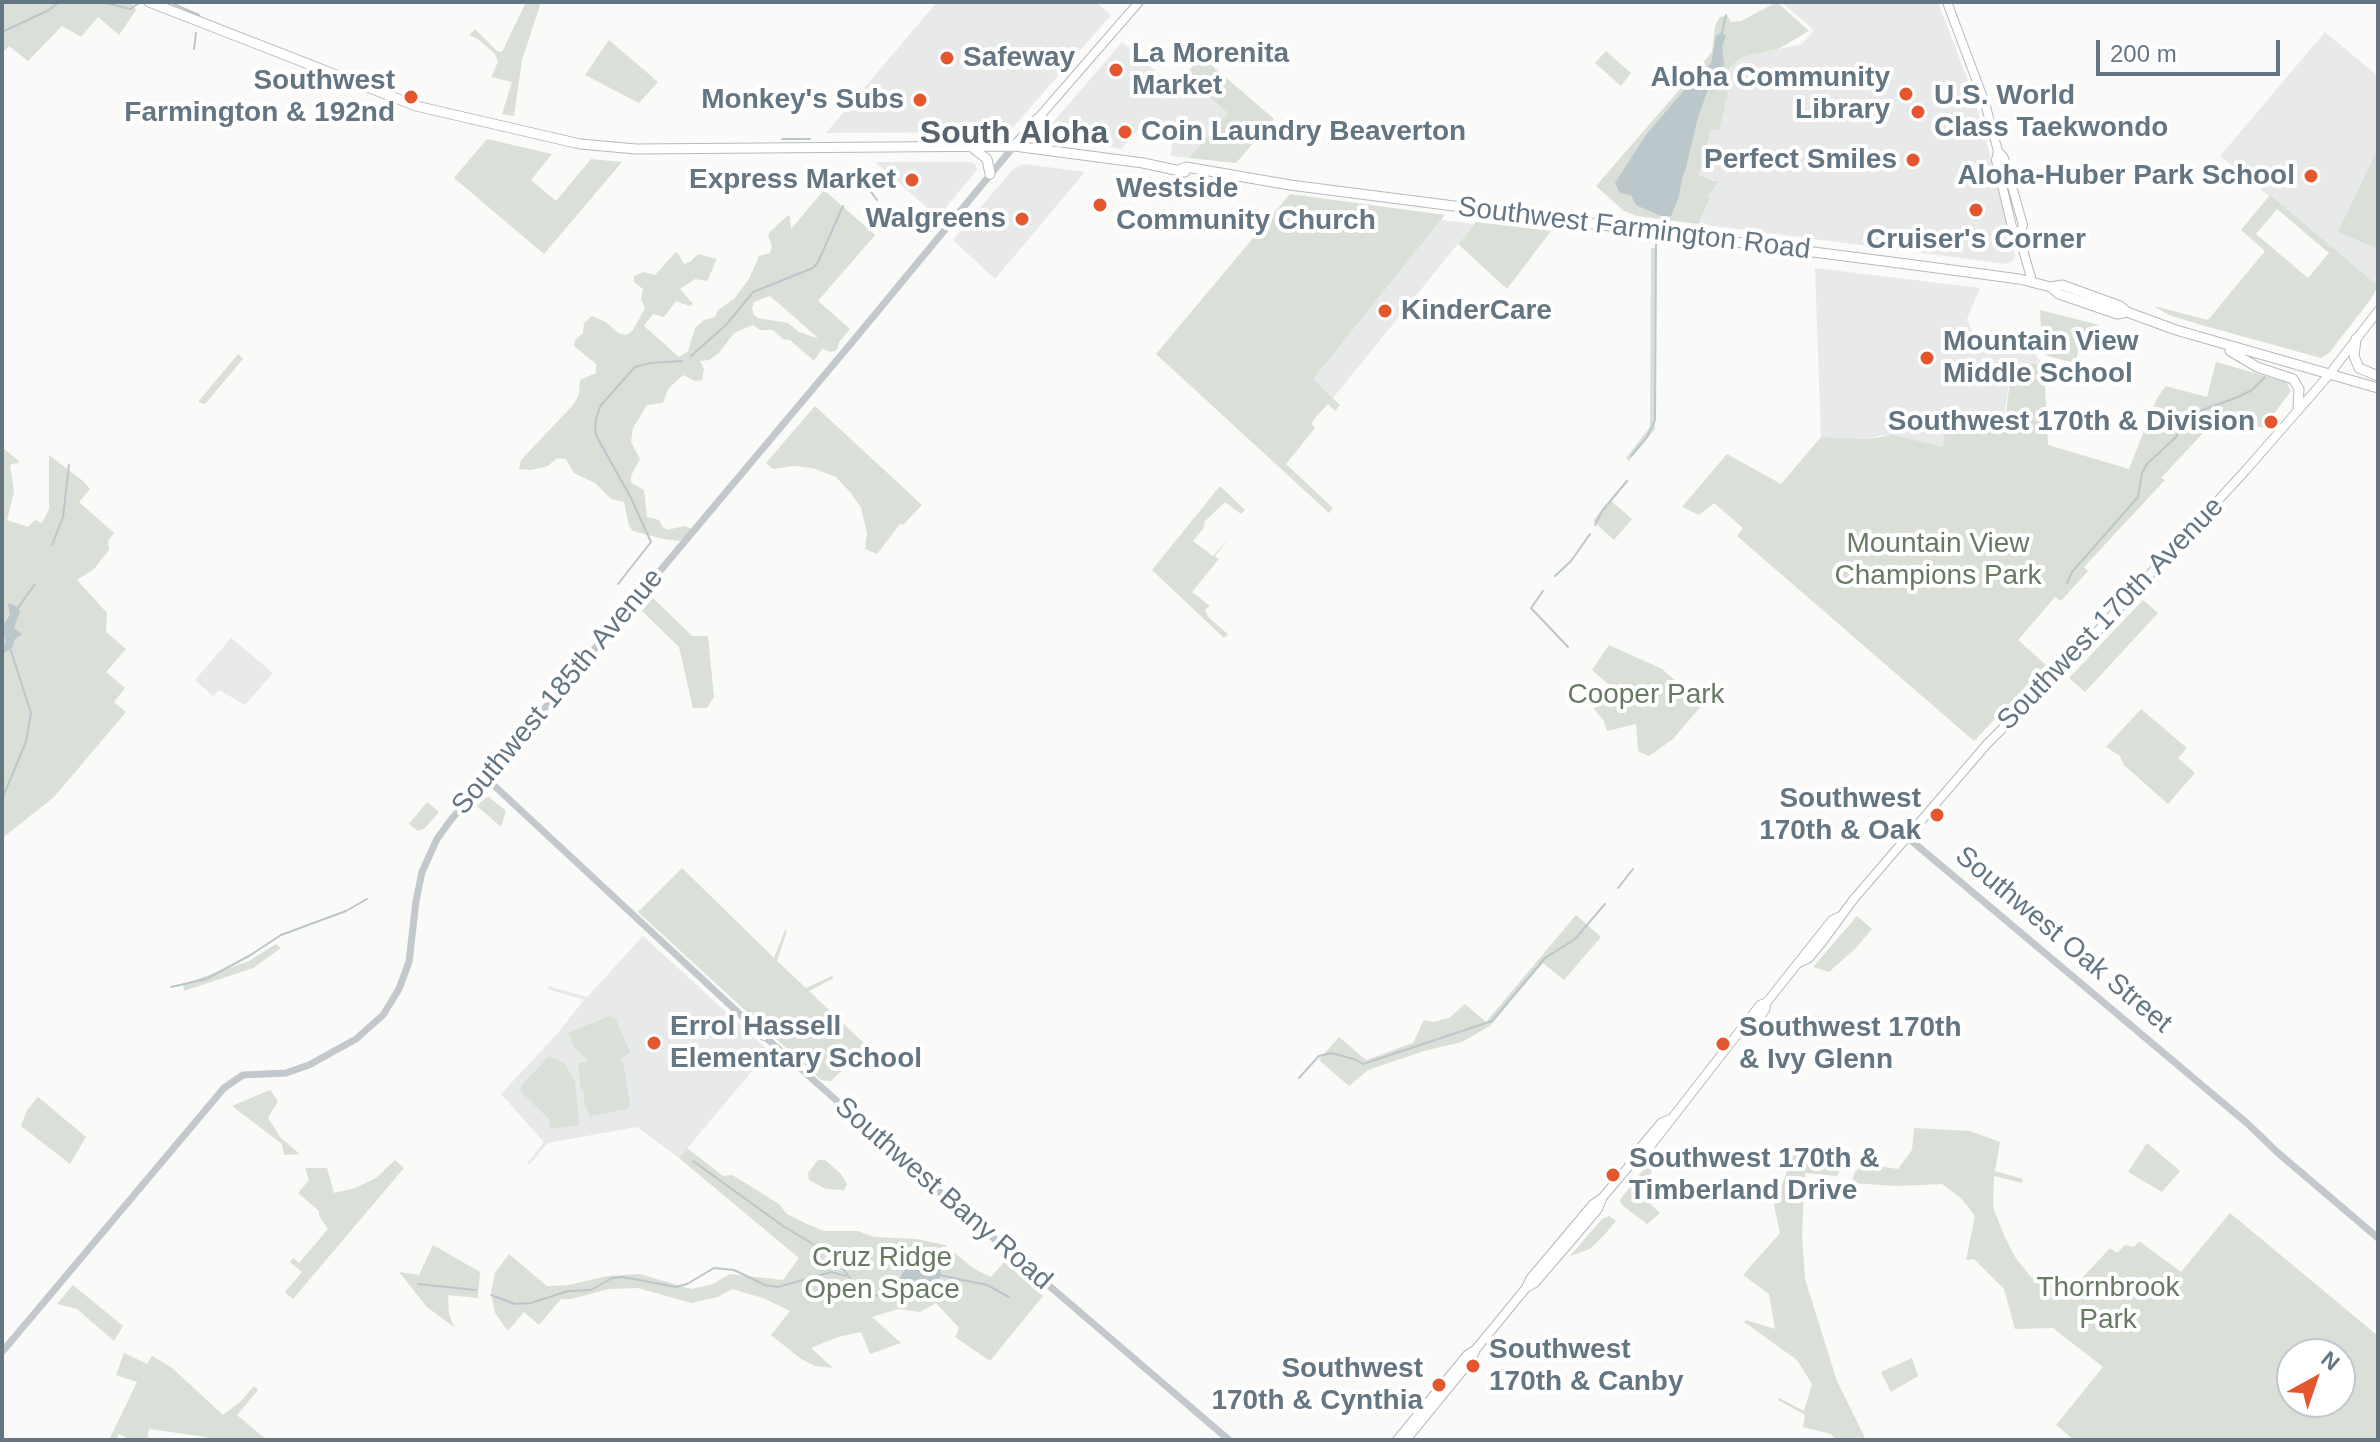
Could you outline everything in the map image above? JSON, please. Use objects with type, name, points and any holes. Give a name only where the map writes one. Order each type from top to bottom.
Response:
[{"type":"main road","name":"Southwest Farmington Road","points":[[149,2],[416,106],[560,141],[636,149],[969,145],[1047,149],[1562,222],[2032,281],[2051,287],[2062,285],[2213,342],[2378,388]]},
{"type":"main road","name":"Southwest 185th Avenue","points":[[1014,146],[1139,2]]},
{"type":"main road","points":[[1947,2],[1983,97],[1998,151],[2004,158],[2023,225],[2019,236],[2032,281]]},
{"type":"main road","points":[[1037,119],[1037,132],[1047,149]]},
{"type":"main road","points":[[969,145],[986,157],[990,174]]},
{"type":"main road","name":"Southwest 170th Avenue","points":[[1397,1440],[1467,1355],[1476,1349],[1593,1204],[1602,1198],[1635,1159],[1661,1123],[1670,1119],[1832,920],[1841,916],[1987,744],[2073,658],[2246,470],[2328,376],[2378,311]]},
{"type":"main road","points":[[2356,339],[2357,364],[2361,370],[2378,376]]},
{"type":"main road","points":[[2213,342],[2257,367],[2293,379],[2299,389],[2298,410]]},
{"type":"main road","name":"Southwest 170th Avenue","points":[[1406,1440],[1472,1359],[1476,1349]]},
{"type":"street","name":"Southwest 185th Avenue","points":[[2,1352],[230,1082],[243,1075],[286,1073],[309,1065],[356,1039],[383,1015],[399,989],[409,962],[416,901],[427,858],[450,821],[1014,146]]},
{"type":"street","name":"Southwest Bany Road","points":[[486,778],[761,1033],[928,1182],[1229,1440]]},
{"type":"street","name":"Southwest Oak Street","points":[[1907,837],[2378,1238]]},
{"type":"shaded area","points":[[937,2],[1096,2],[1111,15],[1009,132],[826,133]]},
{"type":"shaded area","points":[[1781,2],[1938,2],[1984,132],[2014,250],[2012,261],[2007,264],[1698,224],[1710,200],[1708,198],[1715,180],[1699,175],[1711,129],[1728,98],[1726,81],[1730,67],[1742,57],[1802,44],[1814,30]]},
{"type":"shaded area","points":[[1722,32],[1726,36],[1722,46],[1724,65],[1715,70],[1698,117],[1679,196],[1671,216],[1661,216],[1636,205],[1631,195],[1620,193],[1615,183],[1646,135],[1696,76],[1711,63],[1716,36]]},
{"type":"shaded area","name":"Aloha-Huber Park School","points":[[2325,32],[2378,76],[2378,286],[2220,156]]},
{"type":"shaded area","points":[[1122,42],[1174,87],[1185,75],[1229,113],[1189,158],[1171,156],[1172,138],[1143,125],[1121,149],[1048,135],[1048,128]]},
{"type":"shaded area","points":[[875,162],[971,162],[977,170],[938,217]]},
{"type":"shaded area","points":[[1024,164],[1085,172],[995,279],[953,240],[1013,169]]},
{"type":"shaded area","name":"KinderCare","points":[[1441,220],[1474,224],[1333,398],[1312,379]]},
{"type":"shaded area","name":"Mountain View Middle School","points":[[1815,268],[1980,288],[1967,319],[1976,340],[2032,338],[2033,352],[2044,365],[2012,362],[2003,426],[1946,431],[1943,447],[1882,435],[1868,439],[1821,437]]},
{"type":"shaded area","points":[[8,603],[20,611],[14,628],[22,634],[14,640],[13,647],[2,654],[2,646],[6,643],[2,627],[10,615]]},
{"type":"shaded area","points":[[231,638],[273,673],[245,705],[219,690],[213,696],[195,680]]},
{"type":"shaded area","name":"Errol Hassell Elementary School","points":[[643,936],[769,1051],[679,1158],[637,1127],[548,1143],[529,1165],[527,1163],[544,1142],[501,1094],[584,1000],[547,989],[548,986],[587,997]]},
{"type":"shaded area","points":[[911,1248],[937,1254],[941,1274],[939,1282],[933,1287],[911,1296],[901,1295],[895,1287],[905,1269],[903,1253]]},
{"type":"green space","points":[[2,2],[129,2],[136,10],[119,35],[98,17],[81,37],[62,26],[28,61],[9,46],[2,53]]},
{"type":"green space","points":[[526,2],[541,2],[522,60],[514,116],[502,114],[512,82],[491,77],[498,62],[495,54],[469,35],[475,29],[497,51],[502,52]]},
{"type":"green space","points":[[1777,2],[1809,31],[1778,49],[1742,57],[1730,67],[1726,81],[1728,98],[1724,101],[1719,129],[1711,130],[1699,175],[1718,182],[1708,197],[1710,199],[1698,224],[1637,216],[1624,211],[1596,186],[1712,52],[1715,26],[1720,17],[1727,16],[1731,22],[1741,21]]},
{"type":"green space","points":[[609,40],[658,82],[639,103],[585,75]]},
{"type":"green space","points":[[1606,51],[1631,73],[1621,86],[1595,63]]},
{"type":"green space","points":[[1201,56],[1274,119],[1236,163],[1189,158],[1228,113],[1185,75]]},
{"type":"green space","points":[[487,139],[552,154],[531,180],[556,201],[591,159],[622,162],[544,254],[454,178]]},
{"type":"green space","points":[[2378,154],[2378,249],[2338,232]]},
{"type":"green space","points":[[824,190],[875,235],[818,301],[850,329],[839,342],[837,350],[822,349],[814,361],[790,340],[783,339],[773,330],[760,330],[753,325],[734,333],[719,353],[709,360],[700,361],[704,369],[702,380],[695,381],[683,375],[668,389],[663,403],[647,405],[633,428],[631,442],[640,459],[631,476],[631,483],[644,490],[647,517],[659,520],[667,530],[684,526],[692,529],[686,538],[679,541],[663,539],[633,531],[624,502],[611,499],[595,483],[574,473],[566,459],[557,458],[548,466],[531,470],[519,469],[521,460],[574,404],[579,394],[580,380],[596,373],[596,364],[574,346],[575,340],[583,333],[584,323],[592,316],[606,322],[618,333],[627,335],[633,330],[645,308],[641,299],[643,289],[634,282],[634,276],[644,272],[655,275],[675,253],[684,264],[698,254],[717,259],[707,281],[695,279],[680,289],[693,304],[689,306],[676,301],[664,317],[653,314],[644,326],[679,357],[688,351],[695,328],[704,320],[715,317],[718,310],[734,299],[749,279],[759,256],[770,253],[770,232],[787,216],[790,216],[791,229]],"holes":[[[770,296],[817,337],[799,332],[788,323],[758,318],[752,309],[754,302]]]},
{"type":"green space","points":[[1290,194],[1445,215],[1313,379],[1340,405],[1335,411],[1328,404],[1315,418],[1311,424],[1315,428],[1286,464],[1333,508],[1329,513],[1156,354]]},
{"type":"green space","points":[[2270,195],[2378,286],[2329,353],[2321,358],[2169,315],[2154,306],[2208,320],[2265,251],[2241,230]],"holes":[[[2277,209],[2329,253],[2308,278],[2256,234]]]},
{"type":"green space","points":[[1476,222],[1551,231],[1507,289],[1458,244]]},
{"type":"green space","points":[[1651,248],[1655,248],[1655,429],[1629,461],[1626,458],[1650,427]]},
{"type":"green space","points":[[2040,310],[2099,325],[2096,336],[2084,333],[2075,363],[2048,356],[2042,351]]},
{"type":"green space","points":[[238,354],[243,359],[205,404],[198,402]]},
{"type":"green space","name":"Mountain View Champions Park","points":[[2012,362],[2044,365],[2048,445],[2129,469],[2157,398],[2166,386],[2207,397],[2216,362],[2286,382],[2291,391],[2263,428],[2219,416],[2161,478],[2165,480],[2084,567],[2088,571],[2061,601],[2055,597],[2018,640],[2046,665],[1974,741],[1737,536],[1743,528],[1714,503],[1699,515],[1682,507],[1727,454],[1781,484],[1821,437],[1868,439],[1893,435],[1943,447],[1945,431],[1962,431],[1971,427],[2000,428],[2005,424]]},
{"type":"green space","points":[[815,406],[922,505],[903,525],[900,524],[877,554],[865,549],[867,533],[861,508],[836,477],[812,468],[794,466],[773,469],[766,463]]},
{"type":"green space","points":[[2,447],[20,462],[10,465],[14,492],[7,520],[28,527],[35,520],[42,523],[49,509],[49,455],[90,489],[79,502],[114,533],[108,541],[109,550],[94,569],[77,580],[107,613],[106,632],[126,649],[106,672],[125,688],[114,702],[126,712],[54,797],[5,836],[2,842]]},
{"type":"green space","points":[[1220,486],[1245,510],[1241,514],[1225,502],[1205,521],[1203,529],[1193,541],[1213,556],[1229,538],[1215,556],[1219,559],[1192,592],[1210,606],[1205,610],[1209,618],[1228,634],[1224,638],[1152,570]]},
{"type":"green space","points":[[1610,500],[1632,519],[1614,540],[1593,521]]},
{"type":"green space","points":[[653,598],[692,636],[708,636],[714,697],[707,708],[693,708],[679,647],[642,611]]},
{"type":"green space","points":[[2143,600],[2158,613],[2085,692],[2069,678]]},
{"type":"green space","name":"Cooper Park","points":[[1609,645],[1662,669],[1703,704],[1673,739],[1649,756],[1638,751],[1636,724],[1607,731],[1604,721],[1594,709],[1611,687],[1592,670]]},
{"type":"green space","points":[[2141,709],[2187,748],[2178,758],[2195,773],[2168,804],[2124,765],[2120,756],[2106,747]]},
{"type":"green space","points":[[489,797],[506,811],[501,827],[477,806]]},
{"type":"green space","points":[[427,802],[439,812],[425,828],[418,831],[409,824]]},
{"type":"green space","points":[[682,868],[774,958],[787,931],[777,961],[806,988],[832,976],[834,978],[809,991],[867,1046],[831,1081],[821,1080],[638,912]]},
{"type":"green space","points":[[1576,915],[1601,937],[1564,980],[1543,963],[1490,1026],[1462,1042],[1368,1070],[1349,1086],[1319,1060],[1339,1037],[1366,1060],[1413,1043],[1424,1020],[1434,1022],[1449,1018],[1465,1004],[1486,1022]]},
{"type":"green space","points":[[1857,916],[1872,929],[1855,949],[1829,972],[1813,967]]},
{"type":"green space","points":[[276,944],[281,948],[253,968],[184,991],[183,984],[249,961]]},
{"type":"green space","points":[[610,1016],[615,1018],[630,1052],[620,1061],[623,1062],[630,1105],[627,1109],[590,1116],[584,1103],[584,1091],[581,1091],[578,1063],[589,1061],[574,1047],[568,1033]]},
{"type":"green space","points":[[549,1056],[564,1063],[575,1081],[579,1125],[551,1129],[549,1119],[521,1092],[521,1086]]},
{"type":"green space","points":[[270,1090],[278,1101],[268,1118],[281,1138],[300,1154],[284,1155],[282,1144],[232,1106]]},
{"type":"green space","points":[[38,1097],[86,1137],[70,1164],[21,1126],[27,1110]]},
{"type":"green space","name":"Thornbrook Park","points":[[1914,1128],[1970,1131],[2000,1142],[1995,1171],[2023,1179],[2022,1183],[1994,1176],[1993,1207],[2004,1235],[2015,1257],[2031,1277],[2068,1293],[2110,1248],[2117,1253],[2125,1245],[2134,1247],[2139,1241],[2181,1272],[2230,1213],[2378,1336],[2378,1440],[2074,1440],[2056,1425],[2103,1367],[2053,1328],[2015,1329],[2004,1289],[1974,1259],[1966,1260],[1975,1216],[1961,1198],[1942,1184],[1897,1186],[1851,1183],[1855,1172],[1863,1164],[1898,1169],[1912,1150]]},
{"type":"green space","points":[[2147,1143],[2180,1171],[2162,1192],[2128,1172]]},
{"type":"green space","name":"Cruz Ridge Open Space","points":[[687,1148],[723,1176],[732,1175],[739,1179],[779,1204],[787,1214],[807,1224],[824,1231],[858,1231],[874,1237],[917,1239],[945,1245],[973,1268],[991,1277],[1004,1262],[1043,1296],[990,1361],[955,1337],[959,1328],[936,1303],[920,1312],[898,1309],[872,1317],[901,1343],[870,1354],[861,1332],[838,1337],[811,1348],[833,1368],[815,1366],[771,1335],[790,1311],[763,1298],[732,1289],[718,1297],[691,1303],[638,1288],[609,1289],[561,1299],[539,1325],[524,1312],[508,1331],[495,1313],[491,1292],[495,1273],[509,1254],[547,1286],[640,1274],[691,1289],[713,1284],[730,1274],[783,1280],[799,1258],[679,1158]]},
{"type":"green space","points":[[1794,1153],[1845,1161],[1837,1176],[1805,1173],[1802,1234],[1805,1279],[1837,1381],[1866,1440],[1836,1440],[1831,1434],[1803,1427],[1805,1415],[1778,1400],[1804,1411],[1812,1384],[1797,1360],[1744,1322],[1775,1329],[1769,1294],[1743,1275],[1780,1233],[1774,1205]]},
{"type":"green space","points":[[395,1160],[404,1168],[293,1299],[285,1292],[302,1272],[290,1262],[293,1258],[299,1263],[328,1229],[319,1211],[298,1193],[309,1180],[305,1168],[327,1168],[334,1193],[376,1178]]},
{"type":"green space","points":[[818,1160],[825,1160],[841,1174],[847,1184],[844,1190],[826,1189],[809,1180],[808,1173]]},
{"type":"green space","points":[[1650,1161],[1655,1164],[1640,1195],[1660,1213],[1647,1224],[1622,1205],[1620,1200]]},
{"type":"green space","points":[[1609,1216],[1616,1221],[1604,1235],[1590,1249],[1570,1256],[1602,1219]]},
{"type":"green space","points":[[433,1245],[480,1272],[478,1298],[448,1295],[449,1314],[454,1327],[427,1307],[399,1272],[419,1275]]},
{"type":"green space","points":[[73,1285],[123,1326],[114,1341],[77,1309],[57,1304]]},
{"type":"green space","points":[[124,1353],[147,1364],[152,1356],[171,1367],[223,1415],[254,1386],[258,1390],[237,1415],[267,1440],[207,1440],[206,1437],[149,1429],[147,1440],[131,1440],[119,1434],[116,1440],[109,1440],[137,1382],[116,1375]]},
{"type":"green space","points":[[1912,1358],[1918,1376],[1891,1392],[1881,1372]]},
{"type":"waterway","points":[[2,32],[49,10],[59,2]]},
{"type":"waterway","points":[[102,2],[130,9],[139,3]]},
{"type":"waterway","points":[[169,2],[199,15]]},
{"type":"waterway","points":[[1722,32],[1726,15]]},
{"type":"waterway","points":[[194,49],[196,33]]},
{"type":"waterway","points":[[782,139],[810,139]]},
{"type":"waterway","points":[[871,192],[877,200]]},
{"type":"waterway","points":[[691,356],[727,324],[753,292],[813,268],[843,206]]},
{"type":"waterway","points":[[1631,456],[1647,437],[1655,420],[1656,244]]},
{"type":"waterway","points":[[618,584],[651,542],[598,439],[596,418],[601,405],[635,367],[682,361]]},
{"type":"waterway","points":[[2067,583],[2072,572],[2138,497],[2142,473],[2147,464],[2176,437],[2189,415],[2238,397],[2252,390],[2265,377]]},
{"type":"waterway","points":[[52,545],[63,517],[69,465]]},
{"type":"waterway","points":[[1595,525],[1602,511],[1627,481]]},
{"type":"waterway","points":[[1555,576],[1571,561],[1590,534]]},
{"type":"waterway","points":[[18,608],[35,584]]},
{"type":"waterway","points":[[1543,591],[1531,608],[1568,647]]},
{"type":"waterway","points":[[2,799],[26,742],[31,713],[10,648]]},
{"type":"waterway","points":[[1618,888],[1633,869]]},
{"type":"waterway","points":[[171,987],[206,979],[281,935],[346,911],[367,899]]},
{"type":"waterway","points":[[1299,1078],[1319,1056],[1331,1053],[1363,1064],[1492,1021],[1545,958],[1575,939],[1605,904]]},
{"type":"waterway","points":[[693,1161],[783,1226],[826,1252],[859,1290],[879,1296],[897,1292]]},
{"type":"waterway","points":[[491,1295],[515,1304],[531,1303],[568,1291],[591,1290],[612,1278],[623,1277],[676,1287],[714,1268],[734,1270],[765,1285],[778,1287],[831,1272],[846,1276]]},
{"type":"waterway","points":[[939,1275],[987,1285],[1009,1297]]},
{"type":"waterway","points":[[418,1284],[476,1290]]},
{"type":"place","name":"Safeway","points":[[947,58]]},
{"type":"place","name":"La Morenita Market","points":[[1116,70]]},
{"type":"place","name":"Aloha Community Library","points":[[1906,94]]},
{"type":"place","name":"Southwest Farmington & 192nd","points":[[411,97]]},
{"type":"place","name":"Monkey's Subs","points":[[920,100]]},
{"type":"place","name":"U.S. World Class Taekwondo","points":[[1918,112]]},
{"type":"place","name":"Coin Laundry Beaverton","points":[[1125,132]]},
{"type":"place","name":"Perfect Smiles","points":[[1913,160]]},
{"type":"place","name":"Aloha-Huber Park School","points":[[2311,176]]},
{"type":"place","name":"Express Market","points":[[912,180]]},
{"type":"place","name":"Westside Community Church","points":[[1100,205]]},
{"type":"place","name":"Cruiser's Corner","points":[[1976,210]]},
{"type":"place","name":"Walgreens","points":[[1022,219]]},
{"type":"place","name":"KinderCare","points":[[1385,311]]},
{"type":"place","name":"Mountain View Middle School","points":[[1927,358]]},
{"type":"place","name":"Southwest 170th & Division","points":[[2271,422]]},
{"type":"place","name":"Southwest 170th & Oak","points":[[1937,815]]},
{"type":"place","name":"Errol Hassell Elementary School","points":[[654,1043]]},
{"type":"place","name":"Southwest 170th & Ivy Glenn","points":[[1723,1044]]},
{"type":"place","name":"Southwest 170th & Timberland Drive","points":[[1613,1175]]},
{"type":"place","name":"Southwest 170th & Canby","points":[[1473,1366]]},
{"type":"place","name":"Southwest 170th & Cynthia","points":[[1439,1385]]},
{"type":"district","name":"South Aloha","points":[[1014,134]]}]
